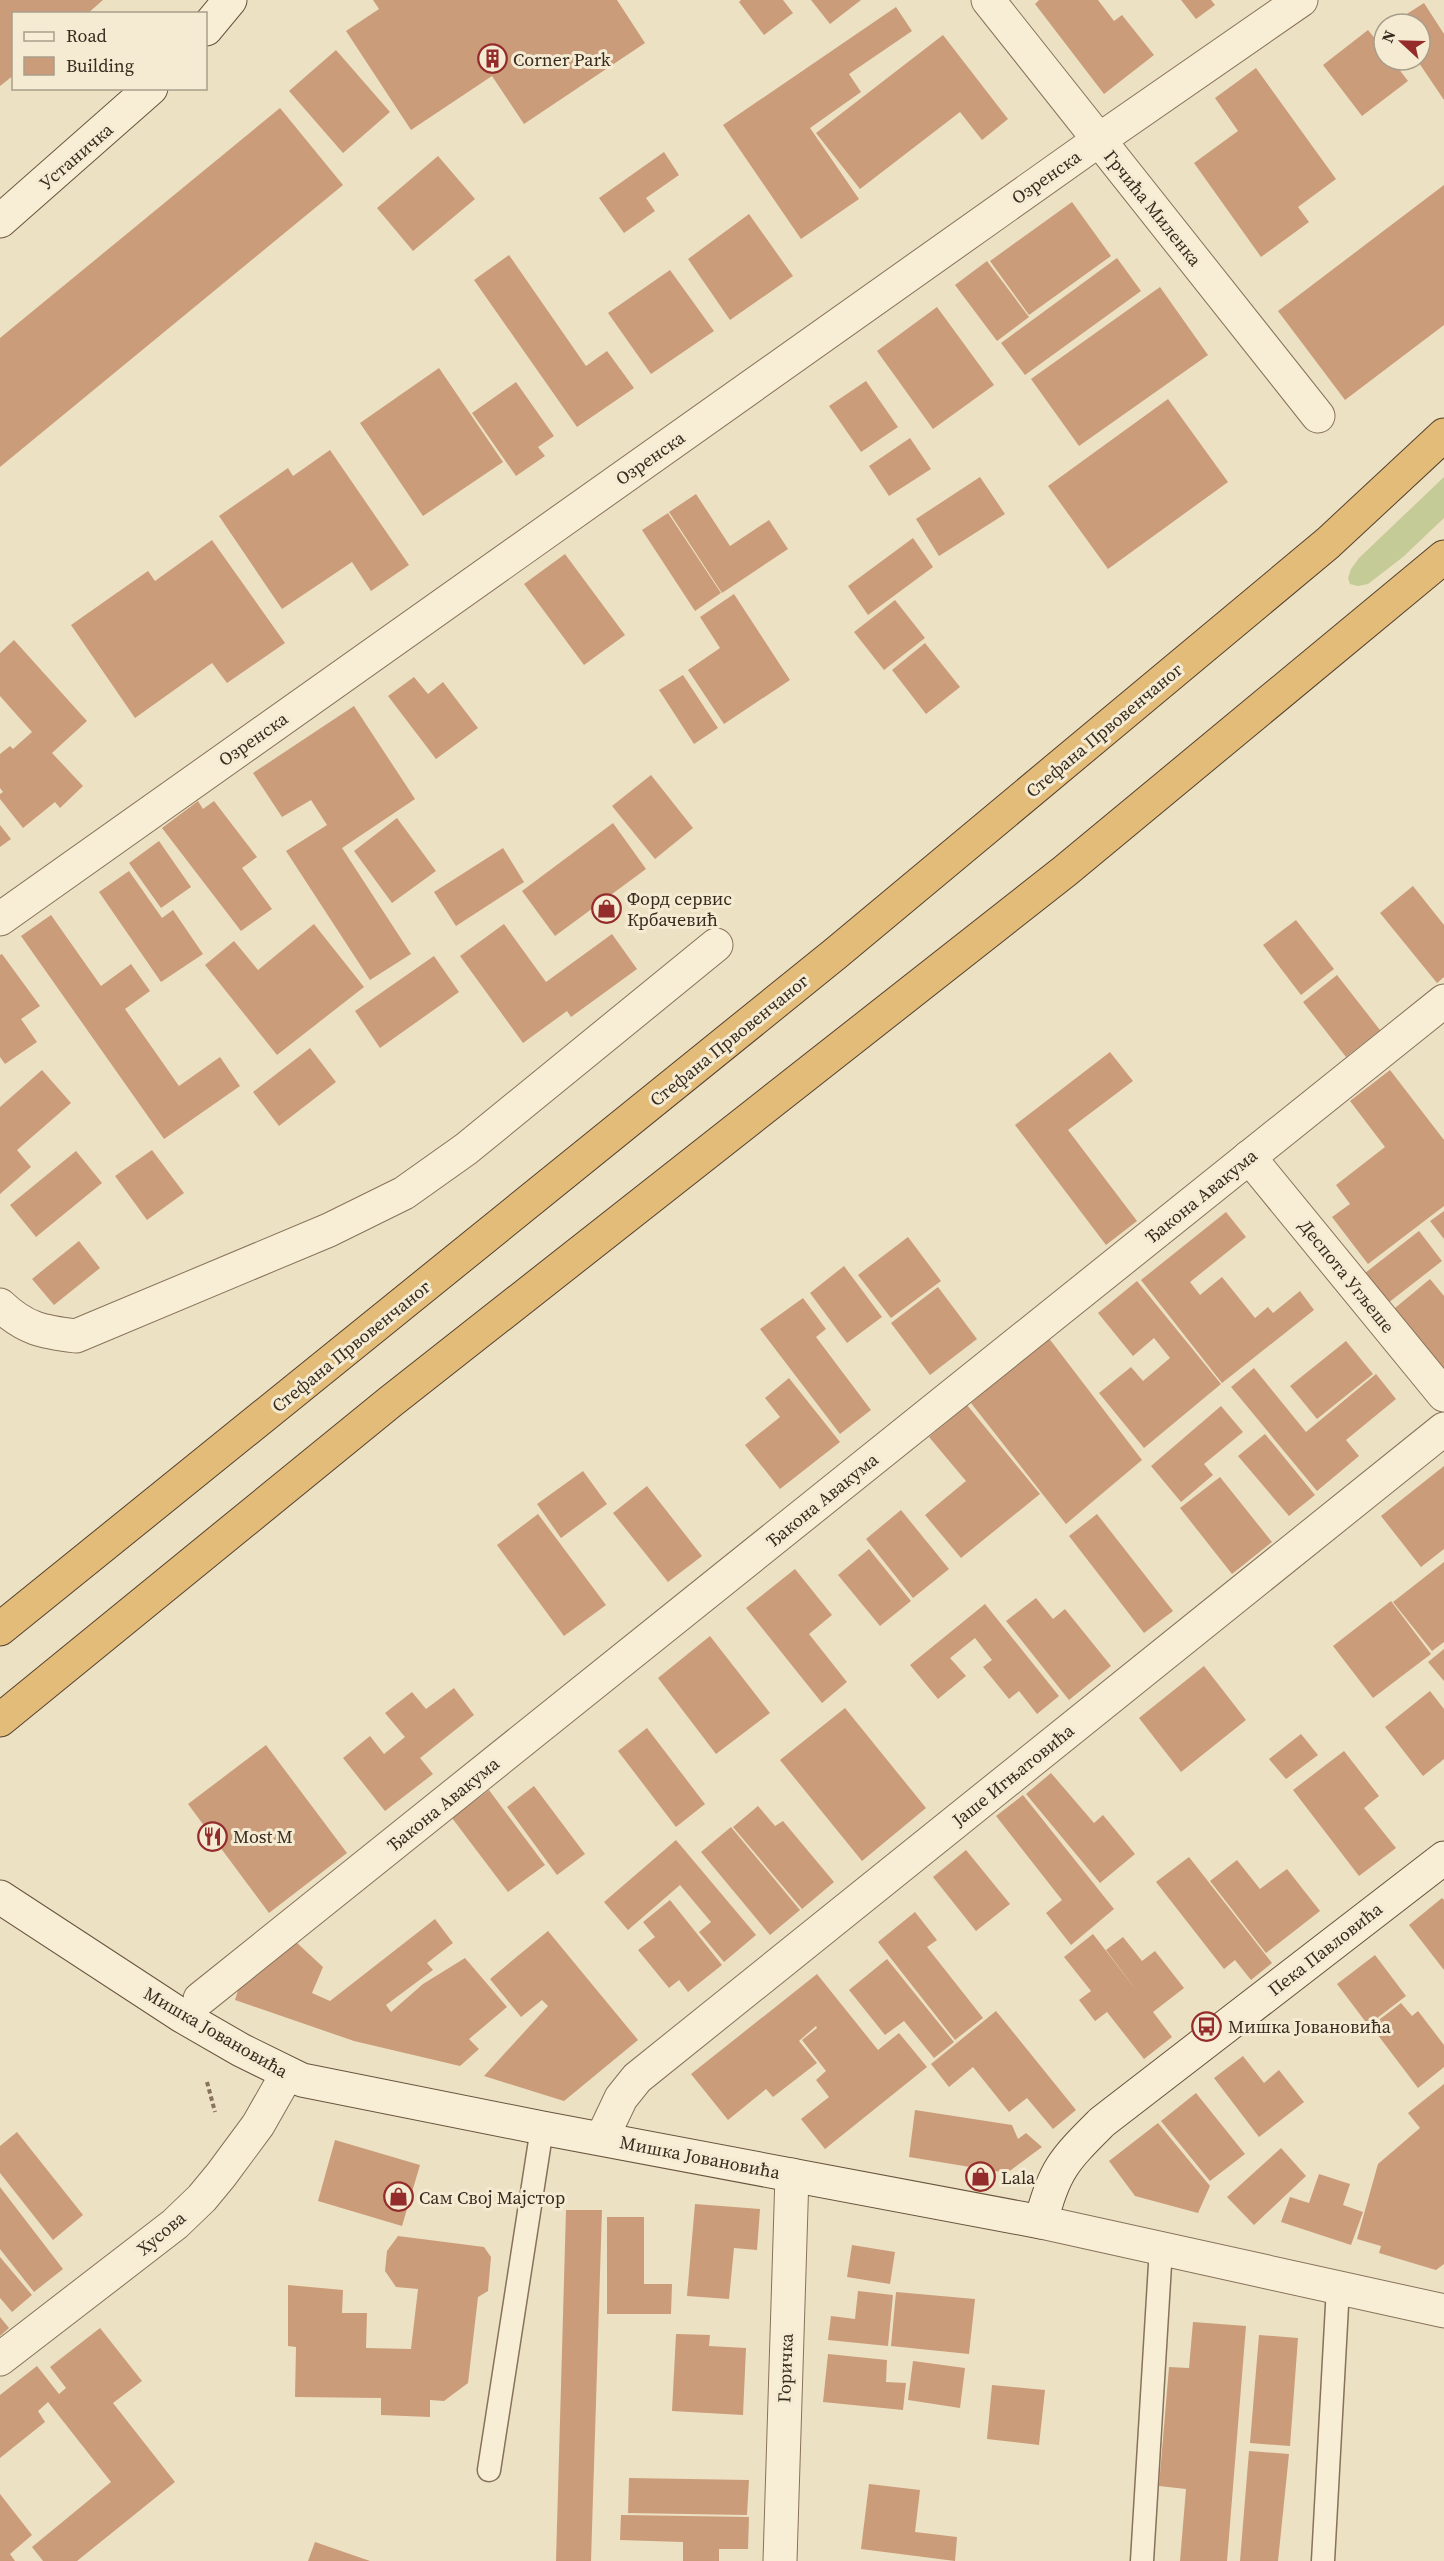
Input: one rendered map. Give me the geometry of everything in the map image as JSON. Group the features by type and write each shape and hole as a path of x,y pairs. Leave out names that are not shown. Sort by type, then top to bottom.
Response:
{"highway":[{"name":"Стефана Првовенчаног","path":"0,1629 836,954 1328,543 1444,435"},
{"path":"0,1720 390,1402 1065,871 1444,557"}],"street":[{"path":"207,28 230,0"},
{"name":"Грчића Миленка","path":"988,0 1318,416"},
{"name":"Озренска","path":"0,919 1099,140 1301,0"},
{"name":"Устаничка","path":"0,221 149,90"},
{"path":"0,1305 14,1318 38,1331 76,1336 329,1230 404,1193 466,1149 716,945"},
{"name":"Ђакона Авакума","path":"191,2007 1444,1001"},
{"name":"Деспота Угљеше","path":"1249,1157 1444,1395"},
{"name":"Јаше Игњатовића","path":"602,2138 621,2098 637,2078 1444,1429"},
{"name":"Пека Павловића","path":"1041,2222 1049,2189 1056,2173 1069,2155 1102,2122 1444,1858"},
{"name":"Мишка Јовановића","path":"0,1897 191,2007 287,2074 323,2085 1041,2222 1444,2311"},
{"name":"Хусова","path":"0,2359 176,2224 221,2175 239,2151 258,2125 287,2074"},
{"name":"Горичка","path":"780,2561 792,2175"}],"lane":[{"path":"489,2470 542,2128"},
{"path":"1142,2561 1161,2248"},
{"path":"1323,2561 1338,2287"}],"path":[{"path":"202,2077 209,2085 218,2122"}],"green space":[{"path":"1444,477 1444,518 1403,557 1368,584 1358,586 1350,584 1348,578 1351,569 1359,558"}],"building":[{"path":"0,0 103,0 89,12 12,12 12,77 0,86"},
{"name":"Corner Park","path":"373,0 617,0 645,43 524,124 492,76 411,130 346,31 379,9"},
{"path":"741,0 783,0 793,13 764,35 739,2"},
{"path":"811,0 861,0 830,24"},
{"path":"1039,0 1098,0 1114,21 1122,15 1154,55 1104,94 1035,4"},
{"path":"1181,0 1211,0 1215,5 1196,19"},
{"path":"1424,3 1430,12 1410,12"},
{"path":"896,7 912,31 849,74 861,92 810,128 859,199 801,239 723,125"},
{"path":"1432,15 1444,34 1444,100 1425,72 1432,72"},
{"path":"1368,30 1372,35 1372,72 1401,72 1408,81 1362,116 1323,65"},
{"path":"943,35 1008,119 982,140 960,112 860,189 816,133"},
{"path":"336,50 390,112 343,153 289,91"},
{"path":"1256,68 1336,179 1298,207 1309,222 1261,257 1194,163 1238,131 1215,98"},
{"path":"280,108 343,185 0,467 0,338"},
{"path":"664,152 679,175 646,198 655,211 624,233 599,198"},
{"path":"438,156 475,199 413,251 377,208"},
{"path":"1444,185 1444,325 1345,400 1278,311"},
{"path":"1072,202 1111,256 1029,315 990,261"},
{"path":"749,214 793,276 730,320 688,259"},
{"path":"509,255 586,366 607,351 634,388 577,427 474,280"},
{"path":"1117,258 1141,291 1025,375 1001,343"},
{"path":"987,261 1029,317 997,341 955,285"},
{"path":"670,270 714,331 651,374 608,313"},
{"path":"1160,287 1208,355 1079,446 1031,379"},
{"path":"937,307 994,385 933,429 877,351"},
{"path":"439,368 503,462 423,516 360,423"},
{"path":"866,381 898,427 861,452 829,406"},
{"path":"516,382 554,436 538,447 545,456 516,476 472,413"},
{"path":"1168,399 1228,482 1108,569 1048,486"},
{"path":"910,438 931,469 889,496 869,466"},
{"path":"330,450 409,565 371,591 352,562 282,609 219,516 288,468 293,476"},
{"path":"980,477 1005,514 939,556 916,519"},
{"path":"696,494 730,546 769,520 788,549 722,593 669,512"},
{"path":"668,513 721,593 695,611 642,530"},
{"path":"913,538 933,567 868,615 848,586"},
{"path":"212,540 285,643 227,683 212,663 135,718 71,625 148,571 155,581"},
{"path":"565,554 625,635 584,665 524,584"},
{"path":"734,594 790,680 724,724 688,670 720,648 700,617"},
{"path":"895,600 925,638 884,670 854,632"},
{"path":"14,640 87,721 52,753 83,786 60,808 55,802 23,828 0,799 0,794 3,792 0,788 0,754 10,746 13,749 32,732 0,696 0,653"},
{"path":"925,643 960,687 926,714 892,670"},
{"path":"683,675 718,728 694,744 659,690"},
{"path":"414,677 428,694 443,682 478,728 436,759 388,696"},
{"path":"354,706 415,799 342,848 411,954 370,980 286,851 327,825 311,800 282,817 253,773"},
{"path":"651,775 693,828 655,859 612,806"},
{"path":"198,801 203,809 214,801 257,857 242,868 272,909 241,931 162,828"},
{"path":"397,818 436,871 392,903 354,851"},
{"path":"613,823 646,869 555,936 522,891"},
{"path":"0,825 11,839 0,847"},
{"path":"159,841 191,887 161,908 129,863"},
{"path":"503,848 524,882 456,926 434,892"},
{"path":"129,871 162,918 173,910 203,954 161,982 99,892"},
{"path":"1413,886 1444,925 1444,977 1437,983 1380,913"},
{"path":"51,915 101,986 131,964 150,991 125,1009 179,1086 220,1057 240,1086 164,1139 21,936"},
{"path":"1296,920 1334,969 1301,995 1263,945"},
{"path":"314,924 364,987 277,1055 205,965 234,941 258,970"},
{"path":"504,924 546,982 612,934 637,969 571,1017 567,1011 523,1043 460,956"},
{"path":"2,954 40,1006 21,1019 37,1042 5,1064 0,1057 0,955"},
{"path":"434,956 459,992 380,1048 355,1011"},
{"path":"1337,975 1380,1030 1346,1057 1303,1002"},
{"path":"310,1048 336,1082 279,1126 253,1092"},
{"path":"1110,1052 1133,1081 1068,1130 1137,1221 1106,1245 1015,1125"},
{"path":"42,1070 71,1103 17,1150 31,1167 0,1194 0,1107"},
{"path":"1390,1070 1444,1140 1444,1206 1368,1264 1332,1217 1350,1204 1336,1185 1385,1147 1350,1101"},
{"path":"152,1150 184,1193 147,1220 115,1176"},
{"path":"76,1151 102,1183 36,1237 10,1205"},
{"path":"1444,1211 1444,1239 1430,1221"},
{"path":"1226,1212 1246,1237 1190,1282 1200,1295 1222,1277 1255,1318 1268,1307 1273,1313 1300,1291 1314,1310 1222,1383 1141,1280"},
{"path":"1419,1231 1442,1261 1388,1303 1365,1273"},
{"path":"908,1237 941,1281 891,1318 858,1275"},
{"path":"79,1241 100,1268 54,1305 32,1279"},
{"path":"844,1266 882,1317 847,1343 810,1293"},
{"path":"1430,1279 1444,1296 1444,1370 1395,1308"},
{"path":"1137,1281 1221,1384 1144,1448 1099,1393 1131,1367 1143,1381 1170,1358 1154,1338 1133,1356 1098,1313"},
{"path":"938,1287 977,1339 930,1375 891,1323"},
{"path":"803,1298 826,1329 816,1337 871,1410 840,1434 760,1329"},
{"path":"1048,1337 1142,1460 1066,1524 971,1403"},
{"path":"1346,1341 1373,1374 1317,1419 1290,1386"},
{"path":"1254,1368 1306,1432 1376,1374 1396,1399 1346,1440 1359,1456 1317,1491 1231,1387"},
{"path":"789,1378 840,1442 780,1489 745,1445 780,1417 765,1398"},
{"path":"967,1405 1040,1494 961,1558 925,1515 966,1481 929,1437"},
{"path":"1221,1406 1243,1432 1204,1464 1213,1475 1181,1502 1151,1466"},
{"path":"1265,1434 1315,1495 1289,1516 1238,1456"},
{"path":"1444,1466 1444,1549 1421,1567 1381,1516"},
{"path":"583,1471 607,1504 561,1538 537,1504"},
{"path":"1220,1477 1272,1542 1232,1574 1180,1508"},
{"path":"647,1486 702,1556 668,1582 613,1513"},
{"path":"901,1510 949,1569 913,1598 866,1539"},
{"path":"538,1514 606,1605 564,1636 497,1545"},
{"path":"1097,1514 1173,1611 1144,1633 1069,1536"},
{"path":"869,1549 911,1601 880,1626 838,1575"},
{"path":"1444,1562 1444,1642 1432,1651 1393,1602"},
{"path":"795,1569 832,1615 809,1634 847,1682 822,1703 746,1608"},
{"path":"1036,1598 1053,1619 1065,1609 1111,1666 1069,1700 1006,1621"},
{"path":"1391,1601 1431,1654 1373,1698 1333,1646"},
{"path":"985,1604 1059,1696 1037,1714 1019,1691 1009,1699 983,1667 992,1660 975,1638 950,1658 966,1676 938,1699 910,1665"},
{"path":"710,1636 770,1713 716,1754 658,1678"},
{"path":"1444,1649 1444,1681 1428,1662"},
{"path":"1204,1666 1246,1720 1181,1772 1139,1718"},
{"path":"454,1688 474,1715 420,1758 433,1774 385,1811 343,1758 370,1736 384,1754 405,1737 385,1713 412,1692 426,1709"},
{"path":"1430,1691 1444,1709 1444,1759 1423,1776 1385,1727"},
{"path":"845,1708 926,1808 862,1861 780,1760"},
{"path":"647,1728 705,1804 676,1827 618,1751"},
{"path":"1301,1734 1318,1755 1286,1779 1269,1759"},
{"path":"266,1745 347,1853 269,1913 188,1804"},
{"path":"1344,1751 1379,1796 1364,1808 1396,1848 1359,1876 1293,1790"},
{"path":"1051,1773 1094,1823 1103,1815 1135,1854 1100,1883 1026,1794"},
{"path":"534,1786 585,1854 557,1875 507,1807"},
{"path":"489,1790 545,1865 508,1892 452,1818"},
{"path":"1023,1795 1114,1909 1071,1945 1046,1913 1062,1900 996,1816"},
{"path":"758,1806 775,1826 783,1821 834,1882 802,1909 733,1827"},
{"path":"731,1827 800,1910 770,1935 701,1852"},
{"path":"676,1840 756,1935 724,1962 699,1932 711,1922 680,1885 628,1930 604,1902"},
{"path":"966,1850 1010,1904 976,1931 933,1877"},
{"path":"1189,1857 1272,1963 1251,1980 1235,1960 1224,1969 1156,1882"},
{"path":"1237,1860 1260,1889 1287,1869 1320,1911 1266,1953 1210,1881"},
{"path":"1442,1898 1444,1900 1444,1970 1409,1925"},
{"path":"670,1900 722,1965 688,1992 679,1980 669,1988 638,1950 655,1937 643,1922"},
{"path":"915,1912 937,1940 927,1947 983,2018 955,2040 878,1942"},
{"path":"435,1919 453,1943 427,1963 433,1970 386,2005 391,2012 423,1984 465,1958 507,2007 469,2039 479,2049 460,2066 354,2041 235,2000 240,1984 296,1942 323,1967 312,1993 330,2001"},
{"path":"548,1931 638,2040 564,2101 484,2076 548,2006 542,2000 521,2017 490,1979"},
{"path":"1093,1934 1140,1995 1106,1950 1123,1937 1142,1961 1155,1951 1184,1988 1153,2012 1172,2037 1144,2059 1107,2012 1095,2021 1079,2000 1091,1991 1064,1957"},
{"path":"1375,1955 1406,1996 1368,2025 1337,1984"},
{"path":"887,1959 954,2042 934,2058 904,2021 885,2035 849,1990"},
{"path":"817,1974 878,2050 899,2033 927,2067 825,2149 801,2119 829,2097 816,2080 826,2071 802,2040 817,2028 816,2026 799,2041 817,2063 773,2097 766,2089 728,2120 691,2074"},
{"path":"1401,2003 1412,2016 1418,2011 1444,2045 1444,2067 1418,2088 1371,2026"},
{"path":"996,2011 1076,2110 1053,2129 1027,2098 1009,2112 973,2067 949,2087 931,2064"},
{"path":"1243,2056 1264,2083 1279,2070 1304,2102 1259,2137 1214,2078"},
{"path":"1444,2084 1444,2264 1436,2270 1379,2253 1381,2246 1357,2239 1378,2164 1420,2128 1408,2113"},
{"path":"1196,2093 1245,2154 1210,2181 1161,2121"},
{"path":"915,2110 1012,2125 1018,2139 1026,2133 1042,2147 1007,2173 909,2157"},
{"path":"1158,2123 1210,2186 1198,2213 1135,2196 1109,2161"},
{"path":"17,2132 83,2215 53,2240 0,2173 0,2146"},
{"path":"335,2140 420,2165 402,2226 318,2201"},
{"path":"1281,2148 1306,2176 1254,2225 1227,2197"},
{"path":"1319,2174 1350,2184 1343,2205 1363,2212 1351,2245 1281,2222 1290,2197 1309,2203"},
{"path":"0,2187 63,2269 34,2292 0,2249"},
{"path":"695,2204 760,2209 757,2250 734,2248 729,2299 687,2296"},
{"path":"566,2210 602,2210 591,2561 556,2561"},
{"path":"607,2217 644,2217 644,2284 672,2284 671,2314 607,2314"},
{"path":"398,2236 484,2247 491,2257 488,2291 478,2297 468,2383 444,2401 430,2400 430,2417 381,2415 381,2398 295,2397 296,2347 288,2346 288,2285 343,2290 342,2313 367,2313 366,2348 411,2349 418,2289 396,2287 385,2271 387,2251"},
{"path":"852,2245 895,2252 890,2284 847,2277"},
{"path":"0,2257 32,2295 12,2312 0,2298"},
{"path":"858,2291 893,2295 888,2346 828,2340 831,2316 855,2319"},
{"path":"896,2292 975,2299 969,2354 891,2346"},
{"path":"0,2317 9,2328 0,2336"},
{"path":"1193,2322 1246,2326 1227,2561 1180,2561 1186,2489 1159,2486 1169,2367 1189,2368"},
{"path":"100,2328 142,2381 113,2403 175,2482 77,2561 43,2561 32,2547 111,2482 48,2402 38,2411 45,2422 0,2458 0,2395 37,2366 59,2394 66,2388 50,2367"},
{"path":"676,2334 710,2335 709,2346 746,2348 743,2415 672,2411"},
{"path":"1259,2335 1298,2338 1290,2446 1250,2443"},
{"path":"828,2354 887,2360 886,2382 906,2383 903,2410 823,2402"},
{"path":"913,2361 965,2368 960,2408 908,2400"},
{"path":"992,2385 1045,2390 1039,2445 987,2439"},
{"path":"1249,2451 1289,2454 1278,2561 1240,2561"},
{"path":"629,2478 749,2480 747,2515 628,2513"},
{"path":"869,2484 920,2490 915,2532 957,2537 955,2561 861,2549"},
{"path":"0,2494 32,2535 10,2554 15,2561 0,2561"},
{"path":"621,2515 749,2517 748,2549 719,2549 719,2561 683,2561 683,2542 620,2540"},
{"path":"315,2542 370,2561 308,2561"}],"place":[{"name":"Corner Park","path":"492,59"},
{"name":"Форд сервис Крбачевић","path":"606,908"},
{"name":"Most M","path":"212,1836"},
{"name":"Мишка Јовановића","path":"1207,2026"},
{"name":"Lala","path":"980,2177"},
{"name":"Сам Свој Мајстор","path":"398,2197"}]}
